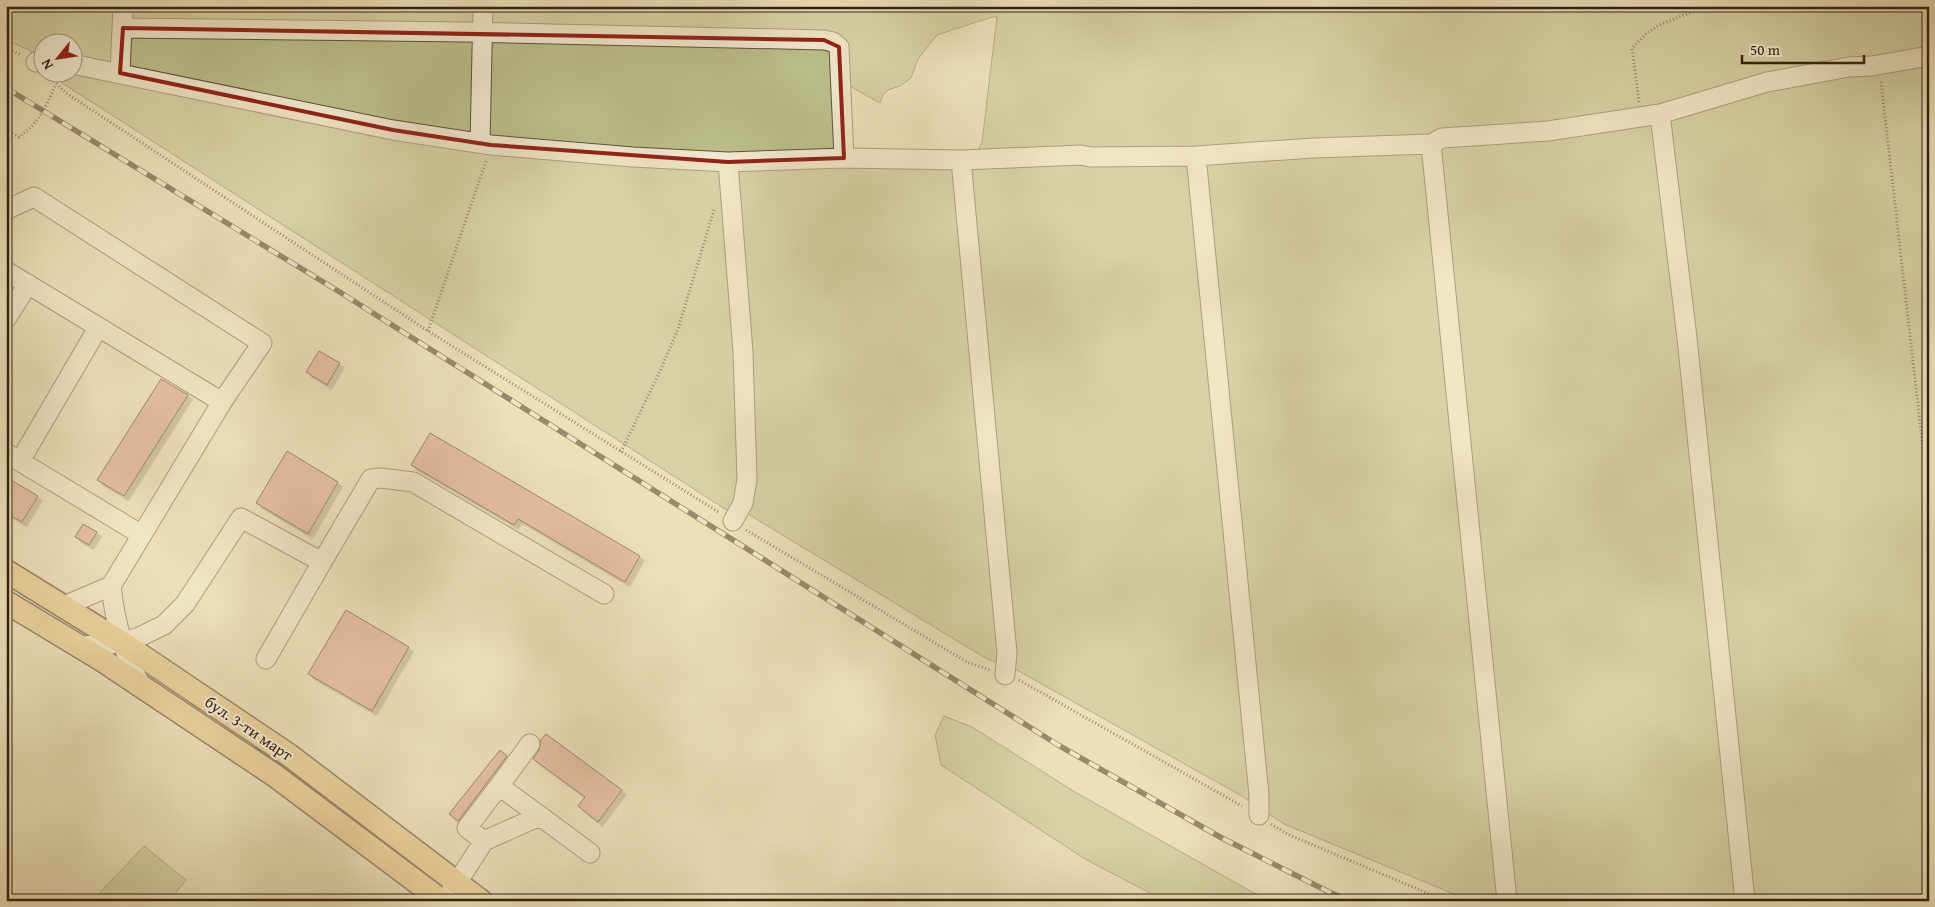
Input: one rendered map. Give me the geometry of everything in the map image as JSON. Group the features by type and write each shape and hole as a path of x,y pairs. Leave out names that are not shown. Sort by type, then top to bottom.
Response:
{"main road":[{"name":"бул. 3-ти март","path":"6,571 121,642 290,755 448,895"},
{"name":"бул. 3-ти март","path":"6,602 142,687 448,895 481,901"}],"street":[{"path":"120,73 124,6"},
{"path":"483,6 482,33 486,144"},
{"path":"123,28 824,40 833,42 839,47 844,158"},
{"path":"82,66 393,130 486,144 633,158 728,162 844,158 961,160 1081,156 1196,156 1314,148 1431,144 1442,138 1548,132 1650,116 1767,82 1849,67 1872,66 1879,63 1929,56"},
{"path":"1650,116 1688,348 1745,901"},
{"path":"1431,144 1507,901"},
{"path":"1196,156 1258,785 1259,815"},
{"path":"961,160 1006,652 1005,675"},
{"path":"728,162 743,352 747,479 743,503 733,521"},
{"path":"6,210 34,197 262,343 222,402 111,586 64,606"},
{"path":"6,271 222,402"},
{"path":"6,319 28,284"},
{"path":"98,328 13,457 142,535"},
{"path":"266,658 371,479 387,478 413,482 604,594"},
{"path":"79,646 93,647 121,642 150,633 164,625 178,613 241,518 322,562"},
{"path":"111,586 121,642 133,672 142,687"},
{"path":"484,841 466,828 530,744"},
{"path":"499,786 590,852"},
{"path":"448,895 484,841 540,816"}],"path":[{"path":"1650,116 1634,76 1632,48 1646,34 1659,25 1708,6"},
{"path":"1879,63 1929,501"},
{"path":"6,130 18,137 33,127 44,111 56,84"},
{"path":"428,331 486,144"},
{"path":"621,452 678,329 714,208"}],"highlighted area":[{"path":"123,28 824,40 839,47 844,158 728,162 491,145 393,130 120,73"}],"green space":[{"path":"6,6 1929,6 1929,50 1884,57 1871,62 1852,61 1766,78 1663,109 1546,126 1435,135 1433,138 1425,139 1212,149 1186,148 1088,152 1086,150 976,154 974,163 1080,160 1083,164 1213,159 1315,152 1426,149 1439,148 1441,145 1547,137 1677,116 1769,88 1853,71 1870,72 1886,67 1929,61 1929,901 1471,901 1284,824 1240,795 1015,669 987,659 748,514 725,509 62,83 82,82 82,32 32,32 32,53 6,40","holes":["997,17 982,142 976,154 849,154 846,84 880,103 883,95 888,90 900,86 911,78 918,59 937,35"]},
{"path":"944,716 972,727 1075,792 1268,901 1165,901 1085,859 941,765 935,735"},
{"path":"144,846 186,880 169,901 92,901"}],"building":[{"path":"319,351 340,363 327,385 306,372"},
{"path":"161,379 188,395 124,496 97,480"},
{"path":"430,433 640,556 625,582 518,519 514,525 411,465"},
{"path":"287,451 338,482 308,534 256,503"},
{"path":"6,477 38,496 22,522 6,513"},
{"path":"83,524 97,532 89,545 75,537"},
{"path":"346,610 409,647 372,711 308,674"},
{"path":"546,734 622,790 598,822 578,806 585,797 533,759 539,750 541,740"},
{"path":"500,750 507,756 458,821 449,814"}],"railway":[{"path":"6,88 338,291 1058,745 1220,837 1329,892 1351,901"}]}
